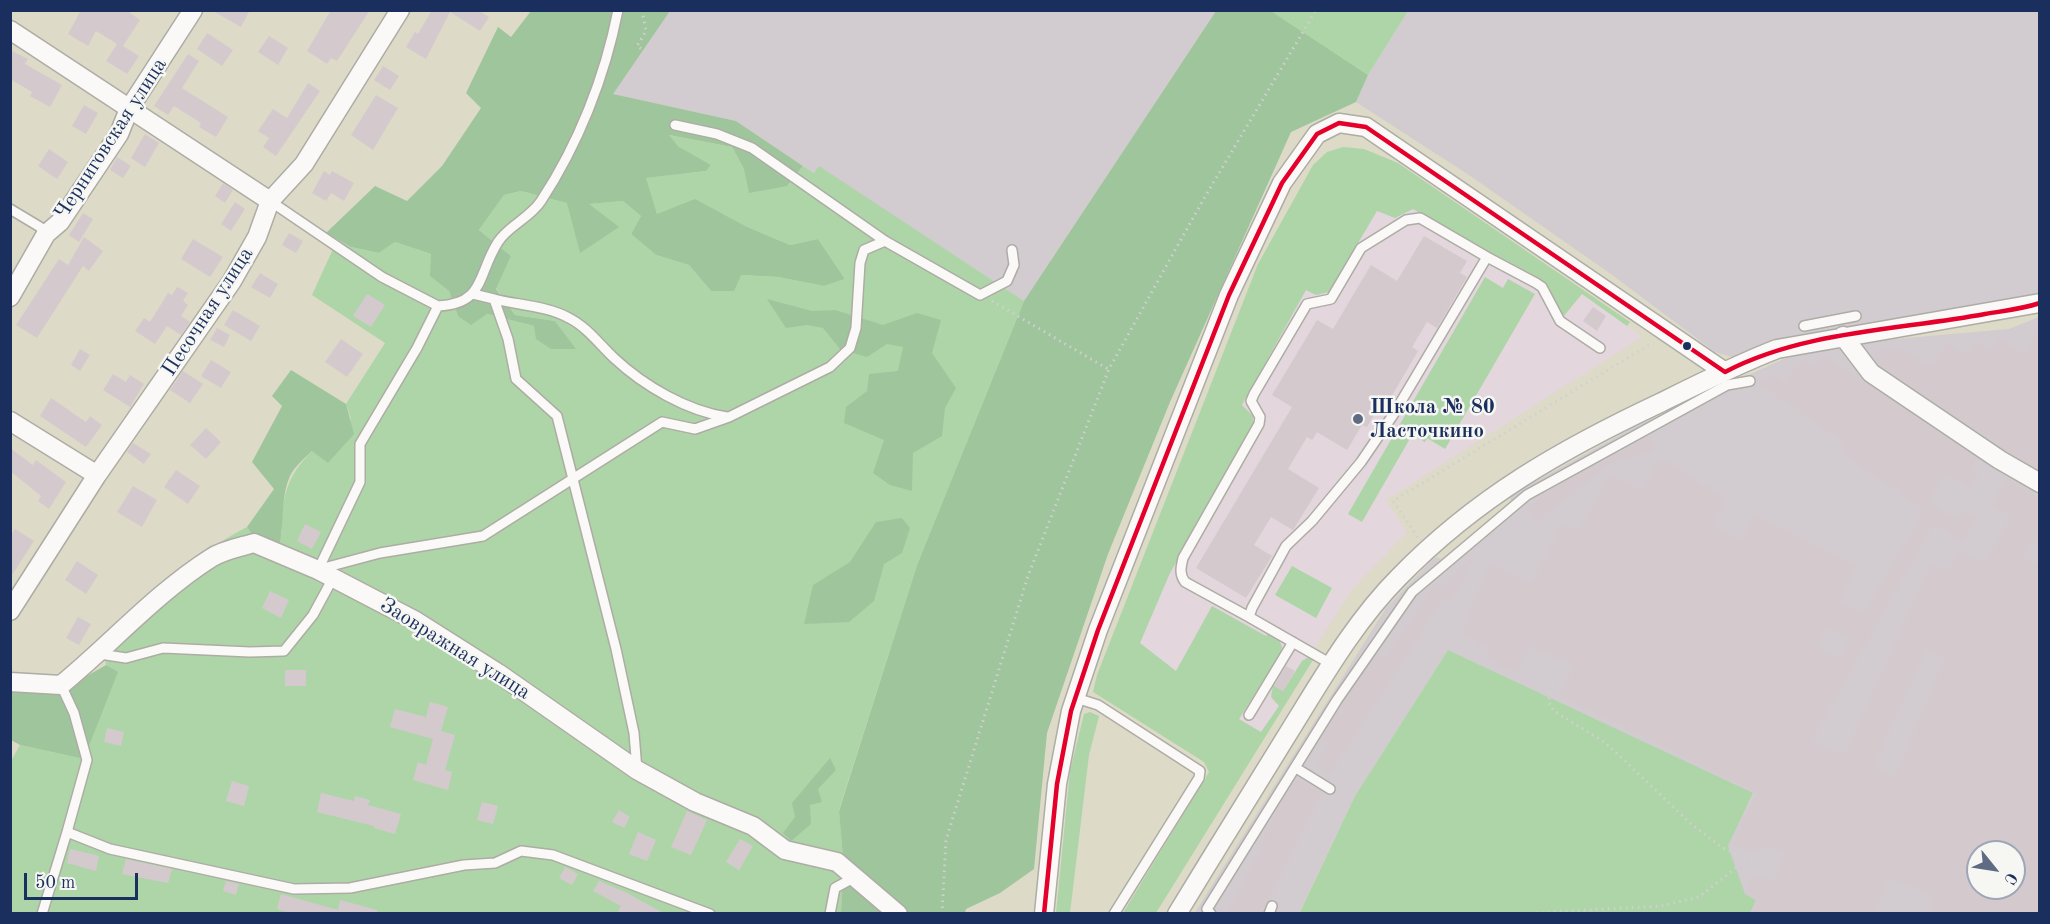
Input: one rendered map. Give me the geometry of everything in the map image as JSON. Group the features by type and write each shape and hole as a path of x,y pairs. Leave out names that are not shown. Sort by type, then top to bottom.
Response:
{"street":[{"name":"Черниговская улица","path":"10,297 46,234 60,222 112,144 129,109 193,10"},
{"name":"Песочная улица","path":"10,611 97,476 232,281 257,237 270,201 304,164 400,10"},
{"path":"10,30 270,201"},
{"path":"1044,914 1057,784 1076,698 1098,630 1229,295 1282,183 1317,134 1339,123 1366,127 1725,372"},
{"path":"1177,914 1331,664 1398,578 1427,550 1509,483 1586,438 1777,349 2040,303"},
{"path":"1843,336 1871,373 2000,460 2040,483"},
{"path":"10,421 97,476"},
{"name":"Заовражная улица","path":"61,685 100,654 149,607 213,557 254,543 325,574 416,621 498,673 637,770 695,802 753,825 785,850 837,862 898,914"},
{"path":"10,682 61,685"}],"lane":[{"path":"270,201 382,277 438,306 458,305 473,294 498,241 540,204 583,125 613,37 618,10"},
{"path":"675,125 717,134 752,148 885,241 980,295 1007,281 1014,265 1012,250"},
{"path":"10,209 40,227 46,234"},
{"path":"1331,664 1185,582 1181,577 1183,558 1259,424 1260,417 1251,401 1254,393 1307,304 1331,299 1361,248 1406,220 1420,218 1542,287 1560,321 1600,348"},
{"path":"325,574 380,553 483,536 662,422 695,429 729,417 830,367 850,348 856,328 864,250 885,241"},
{"path":"1249,617 1257,596 1286,546 1312,520 1361,462 1393,415 1487,256"},
{"path":"473,294 555,312 571,319 616,360 657,389 702,413 729,417"},
{"path":"494,299 508,339 516,379 557,416 632,723 637,770"},
{"path":"100,654 126,658 163,648 250,652 284,651 313,615 325,574 360,482 360,444 417,348 438,306"},
{"path":"1804,326 1856,316"},
{"path":"1211,914 1207,909 1343,690 1412,592 1527,495 1727,385 1749,381"},
{"path":"1249,715 1293,642"},
{"path":"42,914 87,760 74,713 61,685"},
{"path":"1076,698 1098,705 1200,771 1199,778 1114,914"},
{"path":"1296,768 1330,789"},
{"path":"67,832 110,849 294,889 350,888 495,862 521,851 553,855 710,914"},
{"path":"830,914 835,888 855,877"}],"path":[{"path":"642,10 646,31 637,46 653,56 667,58"},
{"path":"942,914 946,840 1028,576 1109,369 1203,200 1316,10"},
{"path":"980,295 1109,369"},
{"path":"1427,550 1393,501 1659,339"},
{"path":"1558,669 1548,701 1554,711 1604,742 1691,824 1723,848 1770,868"},
{"path":"1518,914 1661,906 1699,897 1747,859"}],"shaded area":[{"path":"670,11 1216,11 1024,301 819,167 814,173 736,121 612,94"},
{"path":"1408,11 2039,11 2039,293 1736,358 1715,352 1611,274 1469,175 1356,102 1368,75"},
{"name":"Школа № 80 Ласточкино","path":"1348,153 1582,294 1642,337 1386,500 1407,532 1351,591 1238,770 1098,685"},
{"path":"2039,317 2039,913 1750,913 1727,846 1753,794 1448,650 1355,796 1299,913 1194,914 1386,608 1435,557 1441,559 1512,503 1509,496 1634,427 1797,353 1850,343 2009,329"}],"green space":[{"path":"531,11 670,11 613,94 736,121 803,166 787,186 749,193 744,169 732,147 669,135 678,146 711,165 706,171 646,178 657,214 695,199 745,226 790,245 818,239 845,279 824,286 778,277 741,275 734,291 711,291 689,265 656,255 631,234 641,216 623,201 589,204 619,227 580,253 567,203 521,191 504,195 479,230 511,256 496,289 515,315 555,321 576,349 551,349 536,339 534,326 487,314 471,325 458,316 449,291 430,276 431,254 395,242 379,253 351,247 326,233 375,186 407,201 442,166 481,108 466,93 498,27 511,37"},
{"path":"1216,11 1271,11 1368,75 1356,102 1291,132 1170,402 1108,554 1047,733 1034,869 1000,893 966,909 965,913 841,913 843,858 839,811 917,565 1024,301"},
{"path":"1271,11 1408,11 1368,75"},
{"path":"668,135 732,147 744,169 787,186 803,166 814,173 819,166 1024,301 917,565 839,810 843,857 841,913 11,914 11,761 20,745 84,759 117,673 106,665 102,644 135,611 206,551 247,527 255,539 282,533 286,494 291,479 299,466 321,443 351,419 346,404 385,343 312,295 333,249 326,233 351,247 379,253 395,242 431,254 431,276 449,291 458,316 487,314 534,326 551,349 575,349 555,321 515,315 496,288 511,256 479,230 504,195 521,191 568,203 580,252 588,204 623,201 641,216 631,234 656,255 689,265 711,291 741,275 778,277 824,286 845,279 818,239 790,245 745,226 657,214 645,178 706,171 711,165 678,146"},
{"path":"1343,147 1364,149 1398,163 1630,322 1627,326 1582,294 1563,317 1546,284 1413,209 1395,218 1377,211 1329,292 1316,295 1306,290 1242,405 1253,416 1253,427 1170,573 1140,643 1176,671 1212,606 1266,636 1269,632 1278,637 1282,647 1280,655 1239,719 1261,732 1279,706 1271,697 1273,685 1283,691 1302,661 1310,656 1313,660 1156,913 1123,913 1209,772 1204,762 1093,692 1097,675 1258,264 1313,165 1327,152"},
{"path":"1485,277 1503,288 1508,279 1535,294 1445,449 1427,438 1425,442 1412,435 1362,522 1348,514"},
{"path":"767,299 812,311 835,310 883,325 917,313 941,320 932,353 956,388 945,408 942,436 913,453 912,491 890,485 873,473 884,440 844,423 846,407 867,391 869,374 898,371 903,347 887,344 867,357 840,349 823,328 807,325 786,328"},
{"path":"291,370 346,404 354,434 328,463 312,451 292,473 285,493 279,546 255,539 247,527 274,489 252,462 282,406 272,396"},
{"path":"902,518 910,528 902,553 884,564 874,601 849,622 804,624 813,585 850,562 876,522"},
{"path":"1292,566 1332,588 1316,618 1275,595"},
{"path":"1448,650 1753,793 1728,846 1745,894 1756,900 1750,913 1299,914 1355,796"},
{"path":"106,665 118,672 84,759 20,745 11,740 10,688 59,692"},
{"path":"1090,712 1099,716 1089,755 1070,913 1056,913 1070,771 1084,714"},
{"path":"830,758 836,770 818,789 822,802 810,805 811,824 791,841 783,833 795,817 792,803"}],"building":[{"path":"81,10 126,10 140,20 123,46 139,56 127,74 106,61 117,44 96,31 88,46 68,34"},
{"path":"211,10 250,10 241,27"},
{"path":"331,10 370,10 337,61 331,58 327,64 307,51"},
{"path":"432,10 478,10 489,17 480,31 450,12 426,59 406,47 415,32 418,34"},
{"path":"207,33 233,50 222,66 197,49"},
{"path":"269,36 288,48 278,65 258,52"},
{"path":"10,50 28,59 25,64 62,85 50,107 30,96 32,92 10,79"},
{"path":"188,54 199,61 182,88 228,117 216,137 199,127 201,123 174,106 168,115 154,106"},
{"path":"383,66 399,76 390,90 374,80"},
{"path":"308,83 320,91 276,156 263,147 269,138 258,131 273,109 287,118"},
{"path":"376,95 398,108 373,150 351,135"},
{"path":"84,105 98,113 86,134 72,126"},
{"path":"145,134 159,143 145,167 131,158"},
{"path":"49,149 68,162 57,179 38,166"},
{"path":"117,157 131,166 123,178 110,170"},
{"path":"324,171 330,175 332,171 354,183 344,201 331,193 326,201 312,193"},
{"path":"223,183 233,190 225,203 215,196"},
{"path":"235,202 245,209 231,231 221,224"},
{"path":"83,213 93,219 79,242 69,235"},
{"path":"289,233 303,241 296,253 282,245"},
{"path":"1424,236 1467,261 1460,273 1467,277 1437,328 1427,322 1412,347 1418,351 1380,416 1375,413 1367,427 1362,425 1347,450 1317,432 1312,440 1307,437 1288,469 1319,488 1293,530 1271,517 1254,545 1272,556 1246,598 1196,568 1292,407 1272,395 1317,320 1333,329 1371,265 1397,281"},
{"path":"84,237 103,251 89,271 83,266 37,338 16,325 59,259 68,265"},
{"path":"193,239 223,257 210,277 181,259"},
{"path":"260,273 278,284 270,298 251,287"},
{"path":"177,287 188,293 183,301 188,305 181,316 190,322 181,335 167,326 155,344 135,331 144,318 150,322 168,293 172,295"},
{"path":"367,294 385,305 371,327 353,316"},
{"path":"1593,307 1606,316 1597,331 1583,321"},
{"path":"233,310 260,326 251,341 224,325"},
{"path":"217,328 230,335 224,347 210,340"},
{"path":"2040,328 2040,470 2006,450 1879,365 1874,358 1877,351 1902,349 1932,368 1947,343 1968,356 1977,341 1990,350 1998,337 2024,354"},
{"path":"341,339 363,354 347,377 325,362"},
{"path":"80,349 90,355 80,371 71,365"},
{"path":"1824,356 1977,458 1970,470 1978,475 1970,489 1946,473 1928,501 1958,521 1965,510 1977,517 1962,542 1933,524 1812,740 1845,755 1931,564 1949,571 1959,551 1985,564 2011,517 1991,505 2007,479 2040,499 2040,530 2022,557 2040,566 2040,901 2034,914 1928,914 1935,896 1889,877 1873,914 1750,914 1756,900 1745,894 1754,874 1774,883 1785,853 1765,844 1759,855 1732,844 1758,793 1559,695 1575,667 1530,646 1516,674 1486,659 1491,650 1462,633 1489,563 1532,583 1563,523 1579,531 1611,475 1642,491 1660,458 1727,497 1712,527 1742,542 1756,515 1856,566 1840,601 1863,616 1922,514 1920,513 1922,509 1841,453 1845,443 1758,383 1772,375 1784,383 1805,359 1814,365","holes":["1827,627 1851,638 1838,659 1815,647","1926,649 1946,657 1894,778 1873,768"]},
{"path":"211,360 231,372 221,388 201,376"},
{"path":"183,371 203,384 190,403 170,390"},
{"path":"113,374 126,382 130,375 144,384 130,407 103,390"},
{"path":"51,398 86,422 90,416 102,425 86,447 40,416"},
{"path":"206,428 221,442 206,459 190,445"},
{"path":"1651,436 1653,450 1618,463 1621,458 1601,470 1603,471 1535,522 1526,509 1566,481"},
{"path":"133,443 151,454 144,464 127,452"},
{"path":"10,448 33,465 36,460 66,482 49,509 38,501 41,496 10,471"},
{"path":"176,470 200,486 188,504 164,487"},
{"path":"133,486 157,500 142,527 117,512"},
{"path":"305,524 321,532 312,549 297,541"},
{"path":"15,529 34,541 10,578 10,536"},
{"path":"1472,558 1474,560 1450,603 1443,599 1330,774 1316,764 1330,744 1321,738 1377,654 1385,659 1434,584 1442,587"},
{"path":"77,561 98,575 86,594 65,580"},
{"path":"270,591 289,600 281,618 262,608"},
{"path":"78,617 91,624 79,645 66,638"},
{"path":"1286,666 1295,671 1283,691 1274,686"},
{"path":"285,670 306,670 306,686 285,686"},
{"path":"430,702 448,707 441,731 455,735 445,770 452,772 448,790 413,780 418,762 426,765 433,739 390,727 395,709 426,717"},
{"path":"107,728 124,732 121,746 104,742"},
{"path":"1296,779 1322,793 1262,914 1228,914 1283,800"},
{"path":"232,781 249,786 244,806 226,801"},
{"path":"321,793 354,801 355,796 370,800 368,805 401,814 395,834 374,828 374,826 317,812"},
{"path":"482,802 498,806 493,824 477,820"},
{"path":"619,810 630,817 624,828 612,822"},
{"path":"687,811 707,820 691,855 671,847"},
{"path":"638,832 656,840 647,861 629,854"},
{"path":"740,839 753,846 739,870 726,862"},
{"path":"70,849 99,856 96,871 67,863"},
{"path":"126,859 172,869 168,883 122,874"},
{"path":"565,867 578,874 572,885 559,878"},
{"path":"226,881 239,884 236,895 223,891"},
{"path":"599,881 665,914 617,914 621,906 593,891"},
{"path":"281,894 338,910 340,900 377,910 377,914 294,914 277,909"}],"transit line":[{"path":"1044,914 1057,784 1071,711 1098,630 1229,295 1282,183 1317,134 1339,123 1366,127 1725,372 1755,358 1819,340 2006,311 2040,303"}],"place":[{"name":"Школа № 80 Ласточкино","path":"1358,419"}]}
